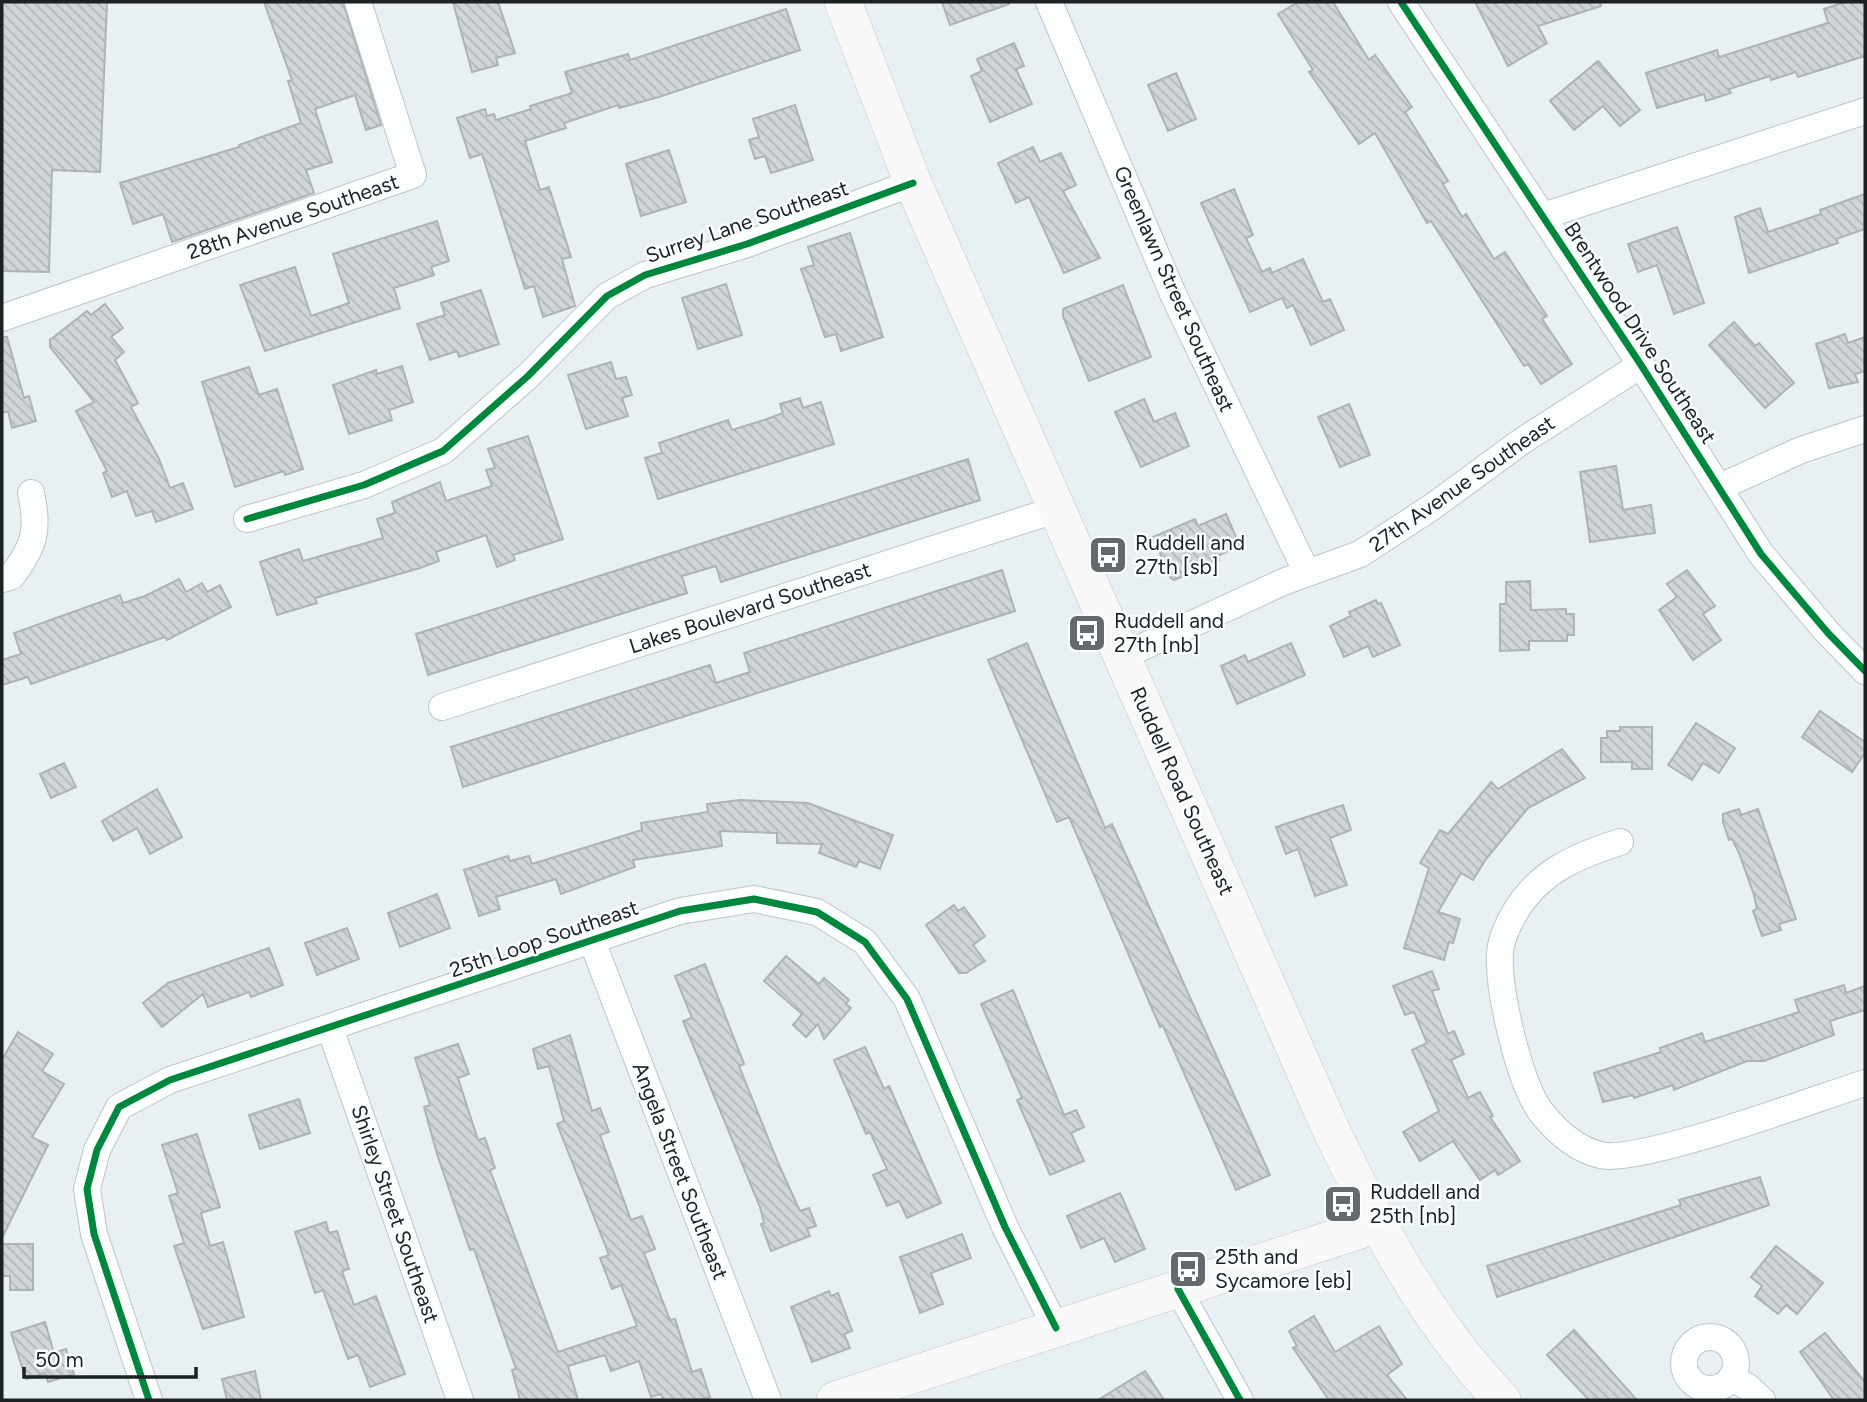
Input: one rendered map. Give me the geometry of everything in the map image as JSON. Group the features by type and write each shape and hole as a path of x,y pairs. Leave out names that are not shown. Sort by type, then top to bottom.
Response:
{"main road":[{"name":"Ruddell Road Southeast","path":"843,2 913,183 1121,657 1376,1226 1421,1298 1480,1377 1502,1400"},
{"path":"835,1400 895,1391 1056,1328 1376,1226"}],"street":[{"name":"28th Avenue Southeast","path":"2,318 413,175 358,2"},
{"name":"Greenlawn Street Southeast","path":"1049,2 1173,294 1307,573"},
{"name":"Brentwood Drive Southeast","path":"1401,2 1641,365 1760,554 1828,633 1865,671"},
{"path":"1543,216 1865,111"},
{"name":"Surrey Lane Southeast","path":"247,519 364,485 443,452 528,376 607,296 645,275 747,244 913,183"},
{"name":"27th Avenue Southeast","path":"1121,657 1307,573 1360,554 1432,507 1522,441 1641,365"},
{"path":"1720,487 1801,450 1865,429"},
{"path":"2,579 12,576 35,537 36,516 31,493"},
{"name":"Lakes Boulevard Southeast","path":"442,707 1058,509"},
{"path":"1620,842 1577,856 1541,878 1513,914 1500,951 1501,989 1515,1047 1540,1110 1571,1143 1602,1155 1633,1152 1689,1139 1865,1083"},
{"name":"25th Loop Southeast","path":"149,1400 94,1234 87,1189 97,1150 119,1107 170,1080 680,911 754,899 817,912 865,942 907,999 1000,1216 1056,1328"},
{"name":"Angela Street Southeast","path":"592,941 768,1400"},
{"name":"Shirley Street Southeast","path":"330,1028 460,1400"},
{"path":"1178,1289 1240,1400"},
{"path":"1731,1378 1748,1387 1762,1400"}],"building":[{"path":"2,2 107,2 100,172 52,170 49,272 2,271"},
{"path":"264,2 343,2 381,125 366,130 355,95 315,109 332,162 306,170 314,193 172,242 163,214 133,224 120,183 239,147 301,123 288,81 292,80"},
{"path":"453,2 498,2 515,53 496,58 498,65 472,72"},
{"path":"942,2 1009,2 1009,4 950,25"},
{"path":"1298,2 1333,2 1369,60 1375,55 1412,107 1405,112 1448,181 1443,184 1462,217 1466,214 1494,259 1505,252 1547,316 1542,319 1572,364 1541,384 1528,364 1524,366 1431,221 1427,223 1375,133 1359,144 1309,72 1313,70 1278,14"},
{"path":"1475,2 1600,2 1601,6 1538,26 1547,43 1508,66"},
{"path":"1845,2 1865,2 1865,56 1798,77 1796,72 1771,80 1770,76 1729,89 1731,93 1706,101 1704,94 1657,108 1646,73 1717,50 1719,57 1828,23 1824,9"},
{"path":"786,9 800,50 659,97 619,108 618,105 564,123 566,128 525,141 540,190 549,187 571,257 562,259 575,306 543,317 534,286 525,289 482,154 470,158 457,118 485,109 487,116 494,114 496,120 531,109 530,106 572,93 565,72 628,54 630,60"},
{"path":"1014,43 1024,66 1016,69 1032,104 990,122 971,76 982,71 977,59"},
{"path":"1598,61 1640,110 1620,126 1603,106 1574,130 1550,101"},
{"path":"1176,73 1196,119 1168,131 1148,85"},
{"path":"795,105 813,160 771,173 765,156 755,159 749,140 759,137 753,119"},
{"path":"1033,147 1040,162 1061,153 1076,185 1063,191 1100,258 1064,273 1029,197 1016,203 998,163"},
{"path":"669,150 686,202 641,216 626,164"},
{"path":"1234,189 1253,235 1246,238 1262,272 1270,268 1272,273 1303,259 1323,302 1330,299 1344,330 1311,345 1293,305 1287,308 1282,298 1250,312 1201,203"},
{"path":"1865,194 1865,229 1836,239 1838,243 1749,273 1735,217 1760,208 1768,232 1821,214 1820,210"},
{"path":"437,221 449,261 431,267 434,275 394,288 400,308 265,351 240,285 295,267 311,316 349,303 333,254"},
{"path":"1677,227 1704,303 1674,314 1657,265 1638,272 1628,244"},
{"path":"850,233 883,337 841,351 836,334 825,337 801,269 814,265 808,247"},
{"path":"726,284 742,335 698,349 682,298"},
{"path":"1123,285 1151,357 1089,381 1063,316 1063,309"},
{"path":"481,290 499,344 459,357 457,351 430,360 417,324 445,315 441,303"},
{"path":"105,304 123,328 111,337 124,352 115,360 138,403 131,407 159,459 170,488 183,483 193,509 156,522 152,511 136,516 127,491 112,497 103,473 107,471 76,411 94,402 50,347 50,340 87,311 91,315"},
{"path":"1734,322 1755,346 1759,343 1794,383 1765,408 1709,345"},
{"path":"1845,334 1848,343 1865,337 1865,371 1855,374 1858,382 1829,388 1816,344"},
{"path":"2,337 7,337 24,398 29,396 36,421 12,428 8,411 2,413"},
{"path":"611,362 616,379 626,377 632,395 622,398 628,416 586,429 568,375"},
{"path":"402,366 413,402 389,410 392,420 349,434 333,385 376,370 377,374"},
{"path":"249,367 259,395 277,389 303,469 285,475 284,471 235,487 202,382"},
{"path":"800,398 803,408 821,402 834,444 658,499 645,458 662,453 659,443 728,420 732,430 767,419 783,413 780,404"},
{"path":"1144,399 1154,422 1175,413 1189,446 1141,467 1115,412"},
{"path":"1349,404 1370,455 1340,467 1318,417"},
{"path":"528,436 563,539 513,555 515,560 497,567 486,535 436,552 439,561 315,598 317,603 277,615 260,562 299,549 303,561 383,538 377,519 395,513 392,502 440,482 446,501 492,486 486,470 495,468 488,449"},
{"path":"968,459 980,500 721,582 716,566 682,576 687,593 428,675 416,634"},
{"path":"1616,466 1623,510 1651,505 1655,533 1590,542 1580,472"},
{"path":"1226,514 1240,546 1217,556 1219,560 1174,580 1170,577 1153,537 1195,519 1198,526"},
{"path":"1002,570 1015,611 463,787 451,747 710,665 716,683 750,672 744,653"},
{"path":"1687,570 1715,606 1703,614 1721,640 1693,660 1659,610 1677,597 1667,584"},
{"path":"179,579 186,592 202,583 207,592 220,585 231,607 167,640 165,637 31,684 28,677 2,685 2,660 21,654 14,633 120,595 123,603 145,596"},
{"path":"1530,581 1531,610 1566,609 1566,614 1574,614 1574,635 1567,635 1567,641 1529,641 1529,650 1500,651 1500,604 1506,604 1506,582"},
{"path":"1376,600 1378,604 1381,603 1400,645 1373,657 1368,646 1344,657 1330,626 1351,616 1349,612"},
{"path":"1027,643 1105,828 1112,824 1270,1175 1236,1190 1163,1026 1160,1027 1069,817 1057,822 988,660"},
{"path":"1291,643 1305,675 1237,704 1221,666 1245,655 1248,662"},
{"path":"1820,711 1865,742 1865,753 1852,772 1802,737"},
{"path":"1696,723 1735,748 1719,773 1703,763 1692,780 1668,765"},
{"path":"1620,727 1652,727 1652,769 1632,769 1632,762 1601,762 1601,738 1607,738 1607,731 1620,731"},
{"path":"1562,749 1585,778 1528,808 1486,859 1473,880 1461,873 1438,912 1460,919 1453,943 1449,942 1444,960 1404,948 1429,868 1420,863 1440,830 1448,834 1491,782 1498,789"},
{"path":"64,763 76,787 51,798 40,774"},
{"path":"157,789 182,837 150,854 137,828 113,841 102,821"},
{"path":"740,800 808,803 893,835 880,869 859,861 856,867 819,853 822,844 777,843 777,833 720,831 722,846 633,860 635,867 561,894 556,879 496,897 500,909 479,916 464,870 508,856 510,861 529,856 532,864 642,830 641,823 708,812 707,804"},
{"path":"1343,805 1351,830 1330,838 1347,885 1315,896 1298,849 1286,854 1276,827"},
{"path":"1739,809 1741,815 1758,809 1796,919 1779,924 1781,930 1762,936 1753,911 1757,909 1754,895 1739,853 1732,839 1729,840 1723,822 1723,814"},
{"path":"437,894 450,928 400,947 388,913"},
{"path":"954,905 958,911 964,907 985,936 973,945 985,961 966,973 959,973 926,925"},
{"path":"347,928 359,959 317,975 305,943"},
{"path":"269,948 283,985 251,997 249,992 208,1007 203,994 162,1027 143,1003 168,983"},
{"path":"786,956 819,984 824,978 849,1000 846,1004 851,1008 824,1039 818,1024 806,1037 793,1025 802,1014 764,981"},
{"path":"705,964 744,1064 739,1066 779,1165 800,1211 809,1208 816,1226 807,1229 810,1236 771,1251 761,1224 764,1223 760,1207 683,1021 692,1018 675,976"},
{"path":"1432,971 1439,989 1432,991 1448,1034 1454,1031 1464,1054 1451,1060 1468,1098 1480,1092 1493,1116 1490,1117 1520,1161 1498,1175 1495,1170 1480,1180 1453,1141 1420,1161 1403,1132 1439,1111 1412,1050 1427,1043 1414,1012 1405,1015 1393,986"},
{"path":"1844,985 1846,993 1865,986 1865,1010 1830,1021 1834,1035 1764,1061 1747,1061 1674,1090 1673,1085 1634,1098 1633,1095 1603,1102 1594,1073 1661,1052 1660,1048 1702,1033 1705,1042 1799,1012 1795,1000"},
{"path":"1013,990 1064,1115 1076,1110 1084,1127 1071,1133 1084,1161 1050,1175 1017,1100 1022,1098 981,1004"},
{"path":"18,1032 53,1054 42,1071 64,1084 32,1137 48,1145 2,1238 2,1060"},
{"path":"570,1035 592,1111 600,1108 609,1132 600,1135 631,1220 642,1216 655,1249 644,1253 670,1320 675,1319 692,1372 701,1369 710,1397 699,1400 663,1400 661,1394 651,1397 639,1361 611,1371 605,1355 568,1366 578,1400 520,1400 512,1370 516,1369 474,1249 470,1250 437,1154 424,1107 430,1105 415,1058 458,1044 469,1074 458,1078 478,1140 485,1138 495,1168 490,1170 558,1352 637,1326 621,1285 612,1289 600,1258 609,1255 557,1124 564,1121 549,1066 538,1069 533,1049"},
{"path":"865,1047 884,1089 889,1086 941,1203 907,1218 899,1201 887,1206 873,1175 887,1169 870,1132 866,1134 834,1060"},
{"path":"299,1099 310,1133 260,1149 249,1115"},
{"path":"197,1134 220,1207 201,1213 210,1246 223,1242 244,1317 203,1329 174,1246 184,1243 169,1196 178,1193 162,1145"},
{"path":"1760,1177 1769,1205 1497,1297 1487,1266 1681,1205 1679,1200"},
{"path":"1120,1193 1145,1249 1115,1262 1104,1238 1081,1248 1067,1216"},
{"path":"326,1222 329,1233 337,1231 349,1269 342,1271 354,1305 376,1296 405,1374 370,1387 358,1355 348,1359 323,1290 315,1293 295,1232"},
{"path":"962,1234 971,1258 931,1273 943,1304 920,1313 900,1257"},
{"path":"2,1244 33,1244 33,1290 10,1290 10,1276 2,1276"},
{"path":"1776,1246 1823,1283 1797,1314 1786,1305 1778,1314 1755,1296 1762,1286 1751,1277"},
{"path":"829,1291 831,1296 838,1293 852,1331 844,1334 850,1348 812,1362 791,1307"},
{"path":"1314,1316 1335,1352 1379,1326 1402,1364 1387,1375 1407,1400 1329,1400 1293,1348 1297,1346 1289,1331"},
{"path":"45,1322 54,1353 66,1349 74,1374 48,1382 45,1373 26,1379 11,1333"},
{"path":"1574,1330 1637,1400 1589,1400 1547,1355"},
{"path":"1825,1333 1865,1382 1865,1400 1834,1400 1800,1352"},
{"path":"255,1371 261,1400 227,1400 222,1379"},
{"path":"1145,1371 1164,1400 1098,1400"}],"cycle path":[{"path":"1401,2 1641,365 1761,554 1828,633 1865,671"},
{"path":"247,519 364,485 443,451 528,376 607,296 645,275 747,244 913,183"},
{"path":"149,1400 94,1234 87,1189 97,1150 119,1107 170,1080 680,911 754,899 817,912 865,942 907,999 1005,1227 1056,1328"},
{"path":"1178,1289 1240,1400"}],"place":[{"name":"Ruddell and 27th [sb]","path":"1108,555"},
{"name":"Ruddell and 27th [nb]","path":"1087,633"},
{"name":"Ruddell and 25th [nb]","path":"1343,1204"},
{"name":"25th and Sycamore [eb]","path":"1188,1269"}]}
